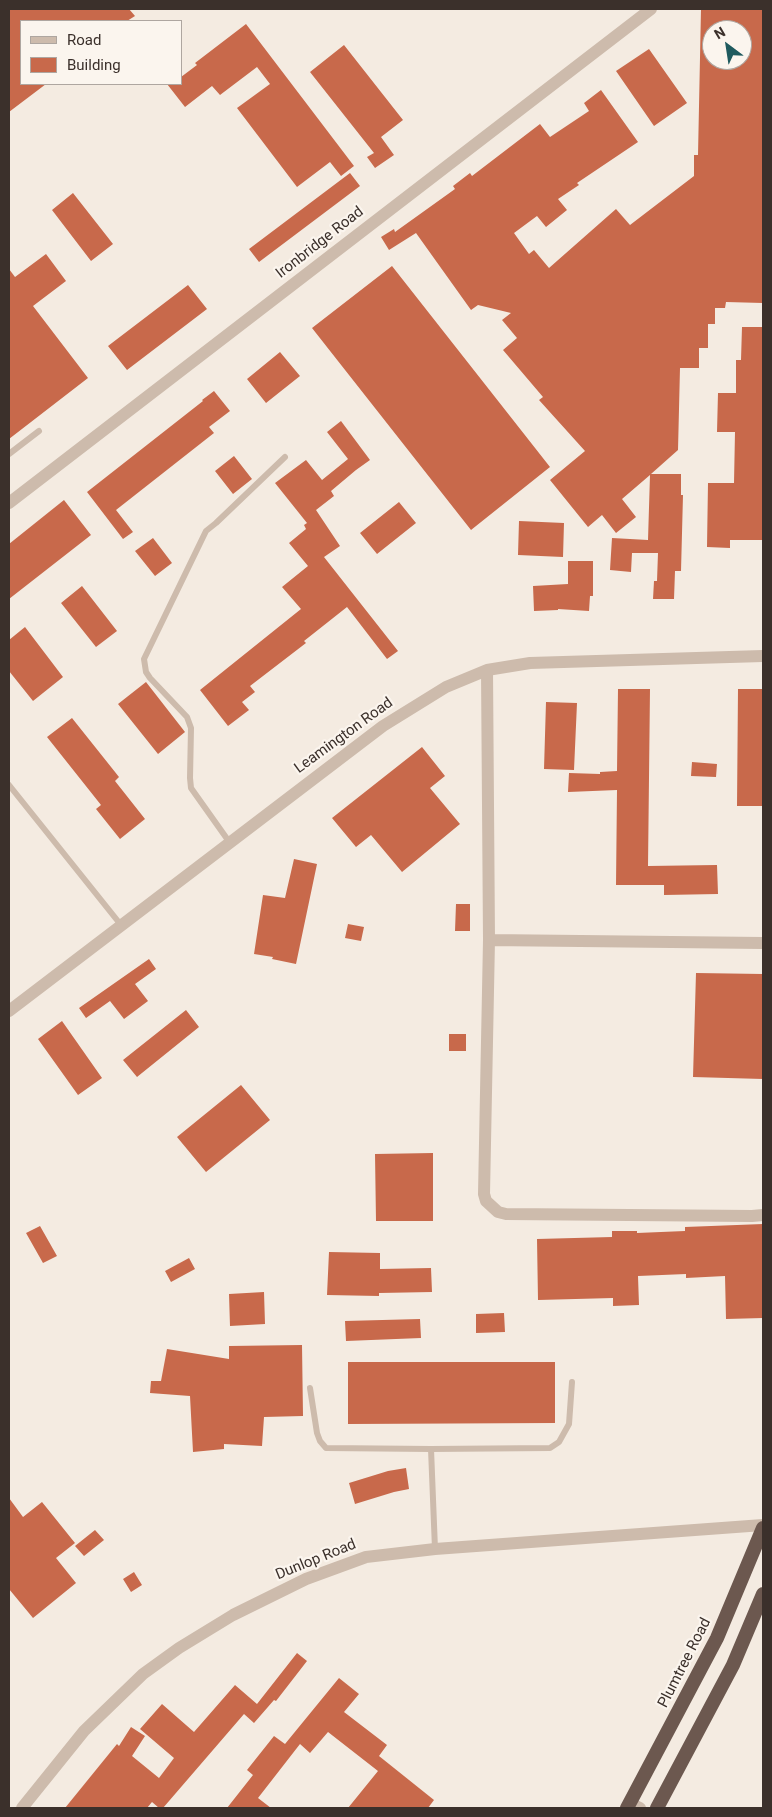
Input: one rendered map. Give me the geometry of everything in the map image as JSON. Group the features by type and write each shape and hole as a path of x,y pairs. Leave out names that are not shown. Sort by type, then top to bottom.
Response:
{"highway":[{"name":"Plumtree Road","path":"632,1807 717,1638 763,1527"},
{"path":"657,1808 733,1665 763,1594"}],"street":[{"name":"Ironbridge Road","path":"9,503 651,9"},
{"name":"Leamington Road","path":"9,1011 383,726 446,686 487,670 530,663 763,656"},
{"path":"487,670 489,940 484,1194 486,1201 498,1212 506,1214 763,1215"},
{"path":"489,940 763,943"},
{"name":"Dunlop Road","path":"22,1808 84,1731 143,1674 179,1648 234,1615 306,1579 366,1557 435,1549 763,1527"}],"lane":[{"path":"9,454 39,432"},
{"path":"230,843 191,788 191,728 187,717 150,678 146,672 144,659 206,531 285,457"},
{"path":"9,786 121,925"},
{"path":"310,1388 317,1433 320,1441 326,1448 550,1448 559,1442 569,1424 572,1382"},
{"path":"431,1449 435,1549"}],"building":[{"path":"9,9 129,9 135,16 129,20 20,20 20,85 45,85 9,112"},
{"path":"701,9 763,9 763,303 726,302 725,308 715,308 715,324 708,324 708,348 699,348 699,368 680,368 678,450 651,474 681,474 681,495 683,495 681,571 675,571 674,599 653,599 654,581 657,581 658,553 632,553 631,572 610,570 612,538 648,540 650,475 622,499 636,517 616,533 602,515 588,527 550,480 585,451 539,400 543,397 503,350 517,338 502,320 511,313 478,305 471,310 416,233 389,250 381,237 394,229 395,232 455,189 453,186 470,173 472,176 540,124 550,137 589,111 584,103 601,90 638,142 577,183 579,185 558,199 567,210 546,227 537,216 514,233 529,254 534,250 549,268 616,209 630,225 694,176 694,155 698,155"},
{"path":"246,24 354,166 341,176 330,162 297,187 237,108 270,84 257,67 220,95 212,86 185,107 168,85 182,85 182,76 197,65 195,63"},
{"path":"344,45 403,120 381,137 394,155 375,168 367,157 374,153 310,72"},
{"path":"649,49 687,103 654,126 616,71"},
{"path":"350,173 360,186 259,262 249,249"},
{"path":"73,193 113,244 91,261 52,210"},
{"path":"46,254 66,281 33,306 88,378 9,439 9,269 15,277"},
{"path":"392,266 550,467 471,530 312,328"},
{"path":"188,285 207,309 127,370 108,346"},
{"path":"742,327 763,327 763,540 730,540 730,548 707,547 708,483 734,483 735,432 717,432 718,393 736,393 736,360 741,360"},
{"path":"280,352 300,376 266,403 247,379"},
{"path":"214,391 230,411 209,427 214,433 116,510 133,532 123,539 87,492"},
{"path":"341,421 370,460 331,491 334,496 316,510 340,546 324,557 398,651 387,659 347,607 304,641 306,643 250,686 255,692 242,702 249,710 228,726 200,690 301,609 282,587 308,566 289,543 306,529 304,525 307,523 275,483 306,460 322,480 348,459 327,432"},
{"path":"234,456 252,479 233,494 215,471"},
{"path":"64,500 91,535 9,599 9,544"},
{"path":"399,502 416,523 377,554 360,533"},
{"path":"519,521 564,523 563,557 518,555"},
{"path":"153,538 172,563 155,576 135,551"},
{"path":"568,561 593,561 593,596 590,596 589,611 558,609 534,611 533,586 568,584"},
{"path":"82,586 117,631 96,647 61,603"},
{"path":"25,627 63,677 33,701 9,671 9,640"},
{"path":"146,682 185,732 158,754 118,704"},
{"path":"618,689 650,689 648,866 717,865 718,894 664,895 664,885 616,885 617,790 568,792 569,773 600,774 600,772 617,771"},
{"path":"738,689 763,689 763,806 737,806"},
{"path":"546,702 577,703 574,770 544,769"},
{"path":"72,718 119,777 115,781 145,819 120,839 96,809 101,805 47,737"},
{"path":"422,747 445,776 430,788 460,824 402,872 371,835 356,847 332,818"},
{"path":"692,762 717,764 716,777 691,776"},
{"path":"294,859 317,864 296,964 254,954 263,895 285,898"},
{"path":"456,904 470,904 470,931 455,931"},
{"path":"348,924 364,927 361,941 345,938"},
{"path":"149,959 156,969 135,984 148,1001 124,1019 110,1001 86,1018 79,1008"},
{"path":"696,973 763,974 763,1079 693,1077"},
{"path":"186,1010 199,1027 137,1077 123,1060"},
{"path":"62,1021 102,1078 78,1095 38,1039"},
{"path":"449,1034 466,1034 466,1051 449,1051"},
{"path":"241,1085 270,1120 206,1172 177,1137"},
{"path":"433,1153 433,1221 376,1221 375,1154"},
{"path":"763,1224 763,1318 726,1319 725,1276 686,1278 686,1274 638,1276 639,1305 613,1306 613,1298 538,1300 537,1239 612,1237 612,1231 637,1231 637,1233 685,1231 685,1227"},
{"path":"40,1226 57,1256 43,1263 26,1233"},
{"path":"329,1252 380,1253 380,1269 431,1268 432,1292 379,1293 379,1296 327,1295"},
{"path":"189,1258 195,1269 171,1282 165,1271"},
{"path":"264,1292 265,1324 230,1326 229,1294"},
{"path":"504,1313 505,1332 476,1333 476,1314"},
{"path":"420,1319 421,1338 346,1341 345,1321"},
{"path":"302,1345 303,1416 264,1417 262,1446 224,1444 224,1449 193,1452 190,1396 150,1393 151,1381 161,1381 167,1349 229,1359 229,1346"},
{"path":"348,1362 555,1362 555,1423 348,1424"},
{"path":"406,1468 409,1489 355,1504 349,1483 388,1471"},
{"path":"9,1498 23,1517 42,1502 75,1543 56,1558 76,1583 33,1618 9,1589"},
{"path":"95,1530 104,1540 84,1556 75,1546"},
{"path":"134,1572 142,1585 131,1592 123,1579"},
{"path":"297,1653 307,1661 276,1701 274,1700 254,1723 244,1714 163,1808 159,1808 152,1802 147,1808 65,1808 117,1744 119,1746 131,1727 145,1736 132,1756 159,1778 174,1758 140,1729 162,1704 194,1732 235,1685 257,1704"},
{"path":"339,1678 359,1694 344,1712 387,1745 379,1756 434,1800 428,1808 348,1808 378,1771 328,1732 310,1753 300,1744 258,1798 271,1808 227,1808 253,1775 247,1770 274,1736 285,1744"}]}
